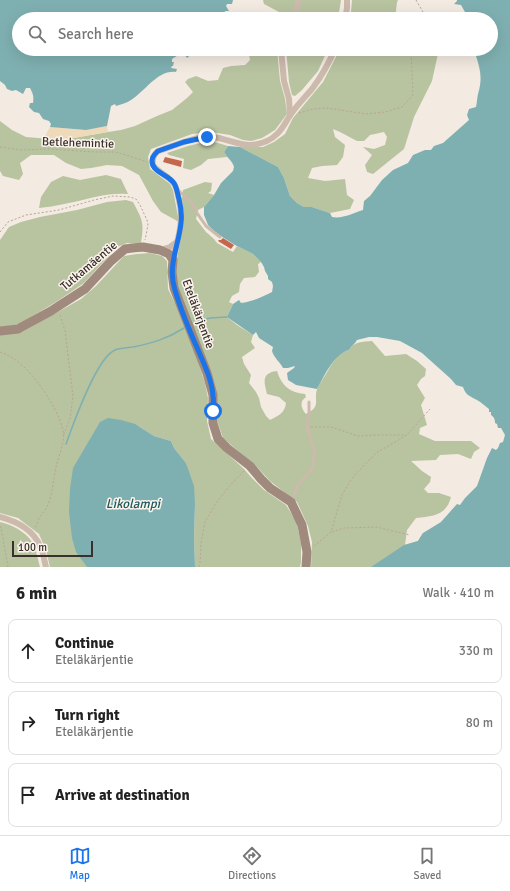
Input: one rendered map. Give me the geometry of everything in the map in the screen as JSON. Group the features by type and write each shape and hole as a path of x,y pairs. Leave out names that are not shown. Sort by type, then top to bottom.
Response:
{"street":[{"path":"296,12 298,0"},
{"path":"346,12 347,0"},
{"path":"282,56 284,81 290,99 290,115"},
{"path":"176,189 173,182 152,165 152,158 158,151 184,142 207,137 226,139 247,145 261,143 271,139 283,128 290,115 312,89 331,56"},
{"name":"Eteläkärjentie","path":"176,189 181,215 180,229 173,260 172,272 174,288 207,373 213,395 214,423 218,439 250,466 270,488 291,502"},
{"path":"160,250 170,247 177,242"},
{"name":"Tutkamäentie","path":"0,331 18,329 85,289 111,261 125,249 144,248 160,250"},
{"path":"160,250 169,254 173,260"},
{"path":"291,502 302,525 307,552 306,567"},
{"path":"0,517 17,523 34,535 42,550 46,567"}],"lane":[{"path":"176,189 192,203 206,226 220,237"},
{"path":"291,502 298,485 312,469 315,452 307,427 309,402"}],"path":[{"path":"416,0 423,12"},
{"path":"290,115 313,109 327,108 366,114 385,112 402,106 413,95 411,56"},
{"name":"Betlehemintie","path":"0,146 20,150 48,149 115,152 143,160 152,165"},
{"path":"0,232 8,222 26,215 59,210 113,196 130,197 136,199 147,220 148,225 144,248"},
{"path":"57,307 65,331 73,396 70,419 63,435"},
{"path":"0,352 5,353 20,363 31,373 45,392 62,425 63,442 57,462 51,497 47,508 39,518 34,535"},
{"path":"331,532 342,495 352,478 376,453 407,435 430,409"},
{"path":"307,427 331,427 358,436 407,435"},
{"path":"199,567 205,522 216,503 232,483 250,466"},
{"path":"0,526 8,567"},
{"path":"307,552 331,532 344,528 376,527 410,535"}],"green space":[{"path":"263,0 341,0 339,12 279,12 264,4"},
{"path":"352,0 398,0 396,12 351,12"},
{"path":"249,56 278,56 280,81 287,114 275,130 262,138 251,141 243,140 230,135 211,132 192,134 151,149 148,157 150,169 170,184 173,190 179,222 161,212 153,201 139,175 122,166 107,165 81,169 66,163 54,155 31,155 20,163 23,174 19,180 3,176 0,171 0,121 12,130 26,137 62,140 121,130 135,126 172,110 193,92 185,82 188,79 196,76 208,81 218,80 223,68 245,65 250,60"},
{"path":"287,56 325,56 318,71 295,96 292,95 289,82"},
{"path":"336,56 437,56 432,81 414,117 404,149 373,174 367,172 365,165 372,155 363,147 374,149 385,145 387,137 384,132 370,135 364,141 357,141 333,129 335,137 345,145 343,157 337,165 312,168 308,178 325,181 345,179 347,195 354,200 350,209 330,213 312,207 304,207 297,203 290,196 284,178 278,167 240,147 263,147 274,142 285,134 293,118 323,82"},
{"path":"209,141 228,146 224,152 227,157 208,159 201,165 191,170 183,168 184,159 169,155 167,153 188,146"},
{"path":"106,175 121,179 128,194 104,195 39,208 41,197 51,182 63,176 80,180"},
{"path":"205,182 212,183 211,191 208,193 214,195 204,207 198,210 196,219 217,243 233,252 237,246 253,254 261,262 258,264 259,272 255,277 244,278 240,284 239,292 232,296 229,302 233,304 227,317 253,335 251,342 255,348 242,357 244,364 251,375 249,383 256,392 261,407 270,420 283,412 286,403 279,397 267,394 265,379 268,374 277,371 281,380 287,387 295,392 305,394 306,397 302,401 302,405 306,414 316,405 316,391 332,363 356,343 372,341 385,356 406,354 426,369 425,376 417,385 425,398 421,405 427,425 420,428 419,434 435,441 471,441 480,448 474,452 471,459 458,454 440,455 436,460 411,461 431,477 430,482 424,489 428,493 439,493 451,497 446,508 438,514 416,518 407,530 405,545 418,541 423,533 428,567 311,567 312,542 308,526 297,502 270,481 258,468 223,438 218,423 217,395 178,289 175,270 184,219 182,199 183,190"},
{"path":"126,200 133,202 141,218 141,243 127,243 117,247 84,283 19,324 8,327 0,327 0,240 9,227 40,217 77,210 107,202"},
{"path":"150,253 162,256 167,261 168,289 177,307 205,383 208,398 207,421 211,439 244,469 264,490 286,505 297,523 301,544 300,567 195,567 195,504 186,463 174,448 171,441 154,436 138,426 156,567 50,567 46,550 39,534 18,518 0,513 0,335 22,332 81,299 96,286 124,256"},
{"path":"0,522 18,529 29,538 35,547 40,567 0,567"}],"sand":[{"path":"107,126 108,132 62,140 44,138 50,127 85,130"}],"water":[{"path":"0,0 233,0 232,4 227,4 226,6 229,11 225,12 12,12 12,56 177,56 172,59 172,62 174,62 171,68 177,69 176,72 163,74 126,103 111,106 107,126 86,130 50,127 51,124 49,121 43,119 39,113 34,112 29,107 30,103 33,103 33,95 30,88 26,88 23,94 16,90 12,91 7,89 0,81"},
{"path":"510,0 510,567 371,567 404,545 418,541 423,533 441,522 457,504 460,505 477,486 492,448 496,450 498,448 500,443 503,442 505,435 501,428 498,428 494,418 491,415 491,412 489,412 489,409 465,392 463,387 456,385 422,353 400,341 377,337 357,340 349,350 338,356 326,372 317,389 296,385 288,380 287,373 295,366 283,368 272,351 273,347 259,338 256,332 253,335 227,317 233,304 239,300 241,303 249,302 272,292 272,282 268,279 261,262 253,254 216,233 208,225 204,215 204,207 214,195 221,183 233,171 234,167 224,152 228,146 240,147 278,167 284,178 290,196 304,207 312,207 330,213 332,217 344,216 363,210 364,201 370,196 382,180 393,170 408,163 413,155 425,150 431,150 434,146 443,143 469,120 467,115 469,109 476,107 481,78 476,56 498,56 498,12 465,12 461,5 454,4 457,1"},
{"name":"Likolampi","path":"108,418 135,424 154,436 171,441 174,448 186,463 194,486 195,567 87,567 76,552 72,538 69,512 73,468 100,422"}],"building":[{"path":"165,157 182,161 181,167 163,162"},
{"path":"223,238 234,245 231,249 218,241"}],"waterway":[{"path":"193,323 210,318 227,317"},
{"path":"66,444 93,378 100,365 108,356 117,349 133,347 159,340 184,328"}],"route":[{"path":"207,137 184,142 158,151 152,158 152,165 173,182 181,208 180,229 173,260 172,272 174,288 207,373 213,395 213,411"}]}
